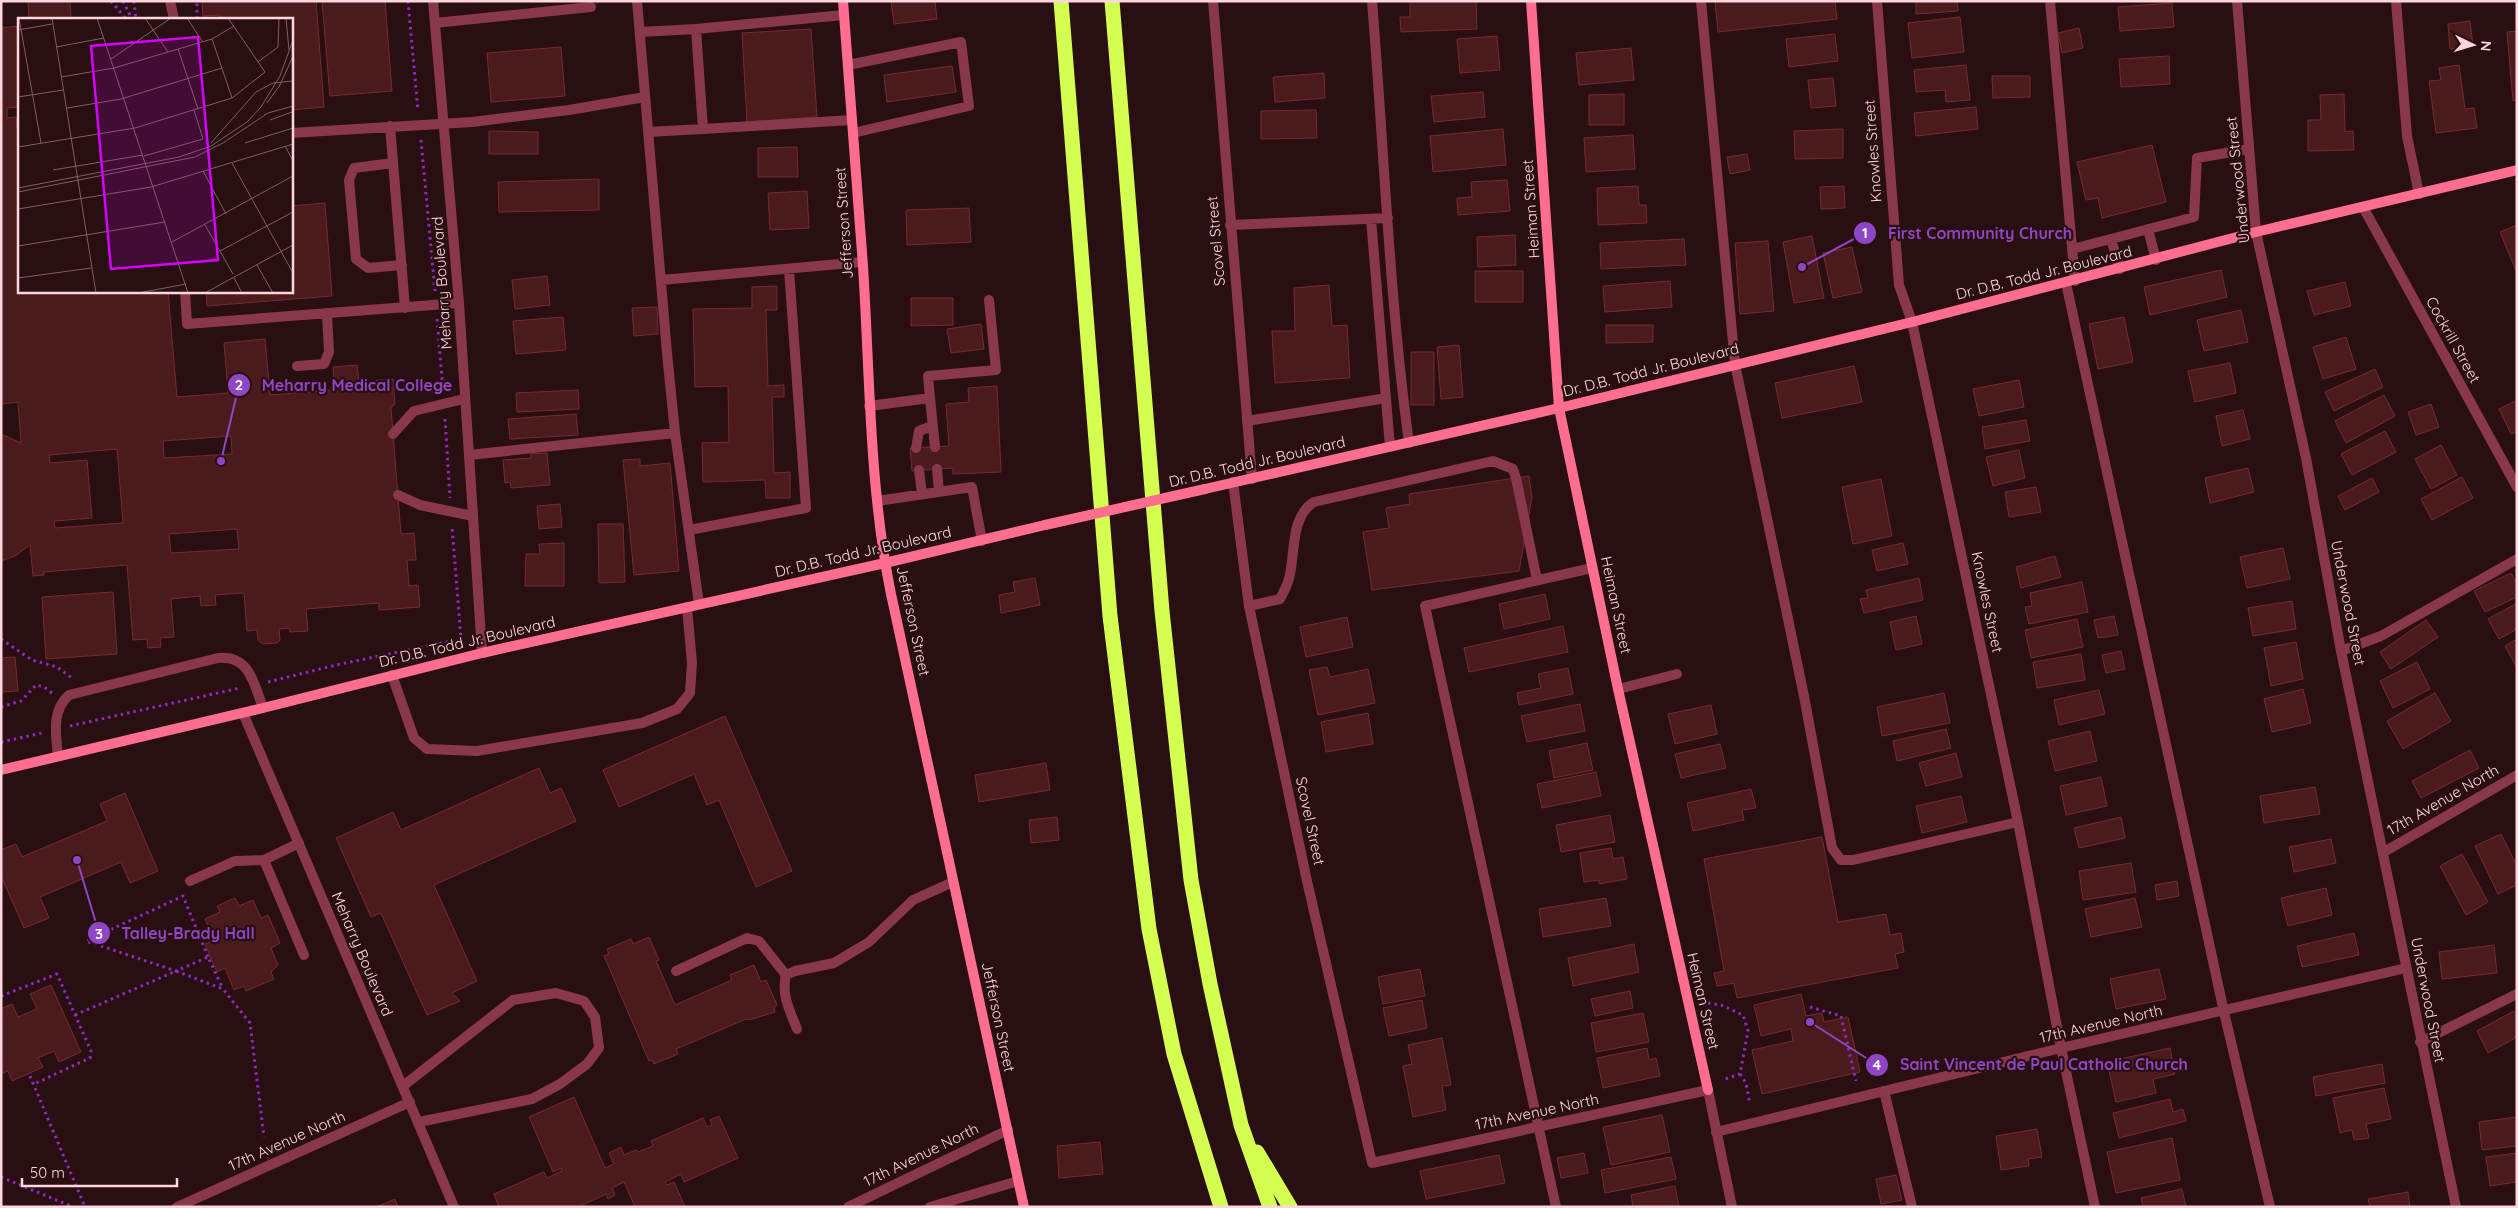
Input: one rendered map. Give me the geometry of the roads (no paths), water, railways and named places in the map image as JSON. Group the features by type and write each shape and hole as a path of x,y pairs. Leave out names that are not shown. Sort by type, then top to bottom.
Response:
{"highway":[{"path":"1061,1 1110,616 1149,929 1174,1054 1221,1207"},
{"path":"1112,1 1162,612 1191,880 1210,984 1241,1125 1270,1207"},
{"path":"1241,1125 1290,1207"}],"main road":[{"name":"Jefferson Street","path":"843,1 862,262 869,406 877,500 885,564 1024,1207"},
{"name":"Heiman Street","path":"1531,1 1560,408 1618,689 1708,1090"},
{"name":"Dr. D.B. Todd Jr. Boulevard","path":"1,770 243,713 482,653 885,564 1045,525 1560,408 1912,322 2156,260 2256,232 2517,170"}],"street":[{"path":"170,1 174,18"},
{"name":"Meharry Boulevard","path":"433,1 459,303 482,653"},
{"path":"637,1 675,433 699,604"},
{"name":"Scovel Street","path":"1212,1 1252,479"},
{"path":"1372,1 1395,334 1409,443"},
{"path":"1701,1 1736,364 1804,696 1832,848 1840,860 1853,860 2018,822"},
{"name":"Knowles Street","path":"1876,1 1899,285 1912,322 2018,822 2061,1048 2095,1207"},
{"path":"2050,1 2072,249 2070,282 2224,1012 2270,1207"},
{"name":"Underwood Street","path":"2237,1 2256,232 2306,458 2341,651 2384,852 2420,1042 2456,1207"},
{"path":"2396,1 2407,136 2419,194"},
{"path":"435,23 591,7"},
{"path":"640,32 696,30 844,15"},
{"path":"696,30 703,129"},
{"path":"848,65 961,42 969,106 853,133"},
{"path":"292,133 444,122 472,122 570,110 645,96"},
{"path":"648,132 852,120"},
{"path":"390,126 405,308"},
{"path":"2072,249 2194,218 2197,158 2249,149"},
{"path":"393,163 354,168 349,180 356,259 368,268 402,266"},
{"name":"Cockrill Street","path":"2363,207 2517,487"},
{"path":"1230,225 1388,218"},
{"path":"1371,219 1390,447"},
{"path":"2148,229 2156,260"},
{"path":"2111,239 2120,269"},
{"path":"661,280 862,262"},
{"path":"689,530 806,508 789,268"},
{"path":"185,292 187,324 459,303"},
{"path":"935,447 928,376 996,370 988,300"},
{"path":"297,366 324,364 329,352 328,314"},
{"path":"869,406 930,398"},
{"path":"1247,421 1386,398"},
{"path":"393,434 414,411 464,399"},
{"path":"916,448 919,431 932,426"},
{"path":"469,455 675,433"},
{"path":"1249,606 1280,599 1290,576 1295,538 1301,516 1307,507 1314,502 1494,461 1513,469 1537,580"},
{"path":"936,469 939,492"},
{"path":"919,470 922,494"},
{"name":"Scovel Street","path":"1233,482 1249,606 1307,881 1372,1163"},
{"path":"877,500 972,487 982,541"},
{"path":"398,495 420,505 473,516"},
{"path":"2341,651 2380,636 2517,558"},
{"path":"1556,1207 1425,606 1592,568"},
{"path":"392,675 414,738 427,749 477,751 642,724 677,709 690,693 692,663 686,607"},
{"path":"58,756 56,716 63,701 76,692 218,658 227,657 242,663 248,670 255,685 263,708"},
{"path":"1618,689 1677,674"},
{"name":"Meharry Boulevard","path":"243,713 454,1207"},
{"name":"17th Avenue North","path":"2384,852 2517,775"},
{"path":"190,881 235,861 264,860 299,843"},
{"path":"264,860 304,955"},
{"path":"786,975 795,971 834,963 869,942 913,900 953,882"},
{"path":"676,971 747,938 758,941 786,975"},
{"name":"17th Avenue North","path":"1716,1132 2061,1048 2224,1012 2406,968"},
{"path":"786,975 783,986 785,996 797,1029"},
{"path":"402,1086 513,1000 556,994 584,1001 594,1017 599,1048 587,1064 560,1084 532,1099 419,1122"},
{"path":"2420,1042 2517,994"},
{"name":"17th Avenue North","path":"1372,1163 1708,1090"},
{"name":"Heiman Street","path":"1708,1090 1732,1207"},
{"path":"1884,1091 1912,1207"},
{"name":"17th Avenue North","path":"177,1207 410,1102"},
{"name":"17th Avenue North","path":"848,1207 1008,1130"},
{"path":"930,1207 1018,1181"}],"place":[{"name":"First Community Church","path":"1802,267"},
{"name":"Meharry Medical College","path":"221,461"},
{"name":"Talley-Brady Hall","path":"77,860"},
{"name":"Saint Vincent de Paul Catholic Church","path":"1810,1022"}]}
